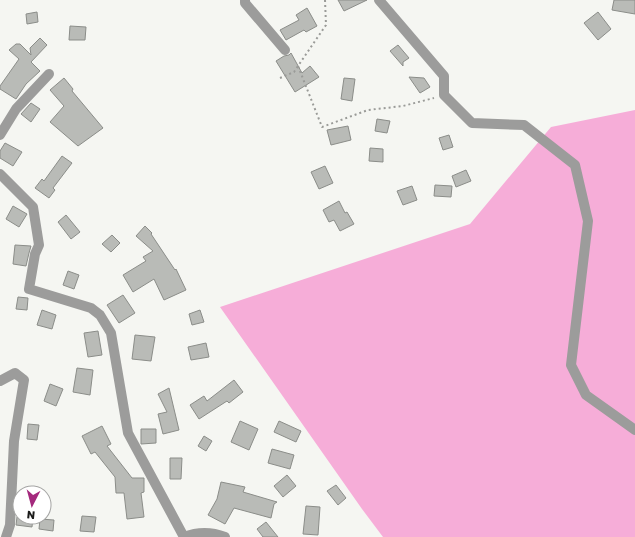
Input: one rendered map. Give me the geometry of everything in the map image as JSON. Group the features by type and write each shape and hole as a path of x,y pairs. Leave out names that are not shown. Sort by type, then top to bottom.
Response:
{"street":[{"path":"245,0 245,3 285,50"},
{"path":"379,0 444,76 444,95 472,123 524,125 575,165 588,221 571,365 586,395 635,430"},
{"path":"0,135 16,109 49,74"},
{"path":"0,174 33,207 39,245 35,254 29,289 91,308 100,315 112,333 128,433 184,537 197,533 225,537"},
{"path":"0,381 15,373 24,380 14,441 10,524 6,537"}],"path":[{"path":"280,78 294,72 326,25 325,0"},
{"path":"298,66 322,127 368,110 403,106 444,95"}],"shaded area":[{"path":"635,110 635,537 383,537 220,307 470,224 551,127"}],"building":[{"path":"338,0 367,0 344,11"},
{"path":"614,0 635,0 635,14 612,10"},
{"path":"307,8 317,26 306,32 304,30 286,40 280,30 299,20 296,15"},
{"path":"37,12 38,22 27,24 26,14"},
{"path":"598,12 611,29 598,40 584,23"},
{"path":"70,26 86,27 85,40 69,40"},
{"path":"40,38 47,45 31,62 40,71 26,84 16,99 0,89 0,86 19,59 9,50 16,44 20,44 31,55 30,48"},
{"path":"398,45 409,58 403,62 403,66 390,51"},
{"path":"291,53 302,73 310,66 319,77 295,92 276,61"},
{"path":"409,77 424,78 430,87 420,93"},
{"path":"64,78 73,89 72,91 103,128 78,146 50,122 64,106 50,90"},
{"path":"344,78 355,79 352,101 341,99"},
{"path":"31,103 40,109 31,122 21,114"},
{"path":"377,119 390,121 387,133 375,131"},
{"path":"348,126 351,140 331,145 327,130"},
{"path":"449,135 453,147 443,150 439,138"},
{"path":"5,143 22,152 13,166 0,158 0,151"},
{"path":"370,148 383,149 383,162 369,161"},
{"path":"62,156 72,163 53,188 55,190 49,198 35,188 42,179 44,181"},
{"path":"325,166 333,183 319,189 311,172"},
{"path":"466,170 471,181 456,187 452,176"},
{"path":"435,185 452,186 451,197 434,196"},
{"path":"412,186 417,200 403,205 397,191"},
{"path":"339,201 345,213 347,212 354,224 340,231 334,220 329,222 323,210"},
{"path":"13,206 27,214 19,227 6,219"},
{"path":"66,215 80,232 71,239 58,222"},
{"path":"145,226 152,233 151,234 175,270 176,269 186,290 164,300 154,279 133,292 123,275 146,261 143,257 153,251 136,236"},
{"path":"112,235 120,243 111,252 102,244"},
{"path":"15,245 31,246 26,266 13,264"},
{"path":"68,271 79,275 74,289 63,285"},
{"path":"123,295 135,313 119,323 107,305"},
{"path":"18,297 28,298 27,310 16,309"},
{"path":"42,310 56,315 52,329 37,325"},
{"path":"200,310 204,322 192,325 189,314"},
{"path":"98,331 102,355 88,357 84,333"},
{"path":"135,335 155,337 151,361 132,359"},
{"path":"206,343 209,357 191,360 188,347"},
{"path":"77,368 93,370 90,395 73,392"},
{"path":"234,380 243,392 229,403 227,401 199,419 190,405 204,396 207,401"},
{"path":"50,384 63,389 56,406 44,401"},
{"path":"169,388 179,430 163,434 158,414 167,412 158,394"},
{"path":"240,421 258,429 249,450 231,442"},
{"path":"279,421 301,431 296,442 274,432"},
{"path":"28,424 39,425 37,440 27,439"},
{"path":"102,426 111,444 107,446 132,478 144,478 144,492 141,493 144,517 127,519 124,493 116,493 115,477 95,452 91,454 82,436"},
{"path":"141,429 156,429 156,443 141,444"},
{"path":"204,436 212,441 206,451 198,446"},
{"path":"272,449 294,455 290,469 268,463"},
{"path":"170,458 182,458 181,479 170,479"},
{"path":"287,475 296,486 283,497 274,486"},
{"path":"221,482 245,487 243,492 277,502 274,504 271,518 234,508 225,524 208,515 217,499"},
{"path":"336,485 346,498 338,505 327,491"},
{"path":"306,506 320,507 318,535 303,534"},
{"path":"82,516 96,517 94,532 80,531"},
{"path":"52,520 54,520 53,531 39,529 39,525 52,525"},
{"path":"266,522 278,537 263,537 257,529"},
{"path":"16,525 32,525 32,527"}]}
